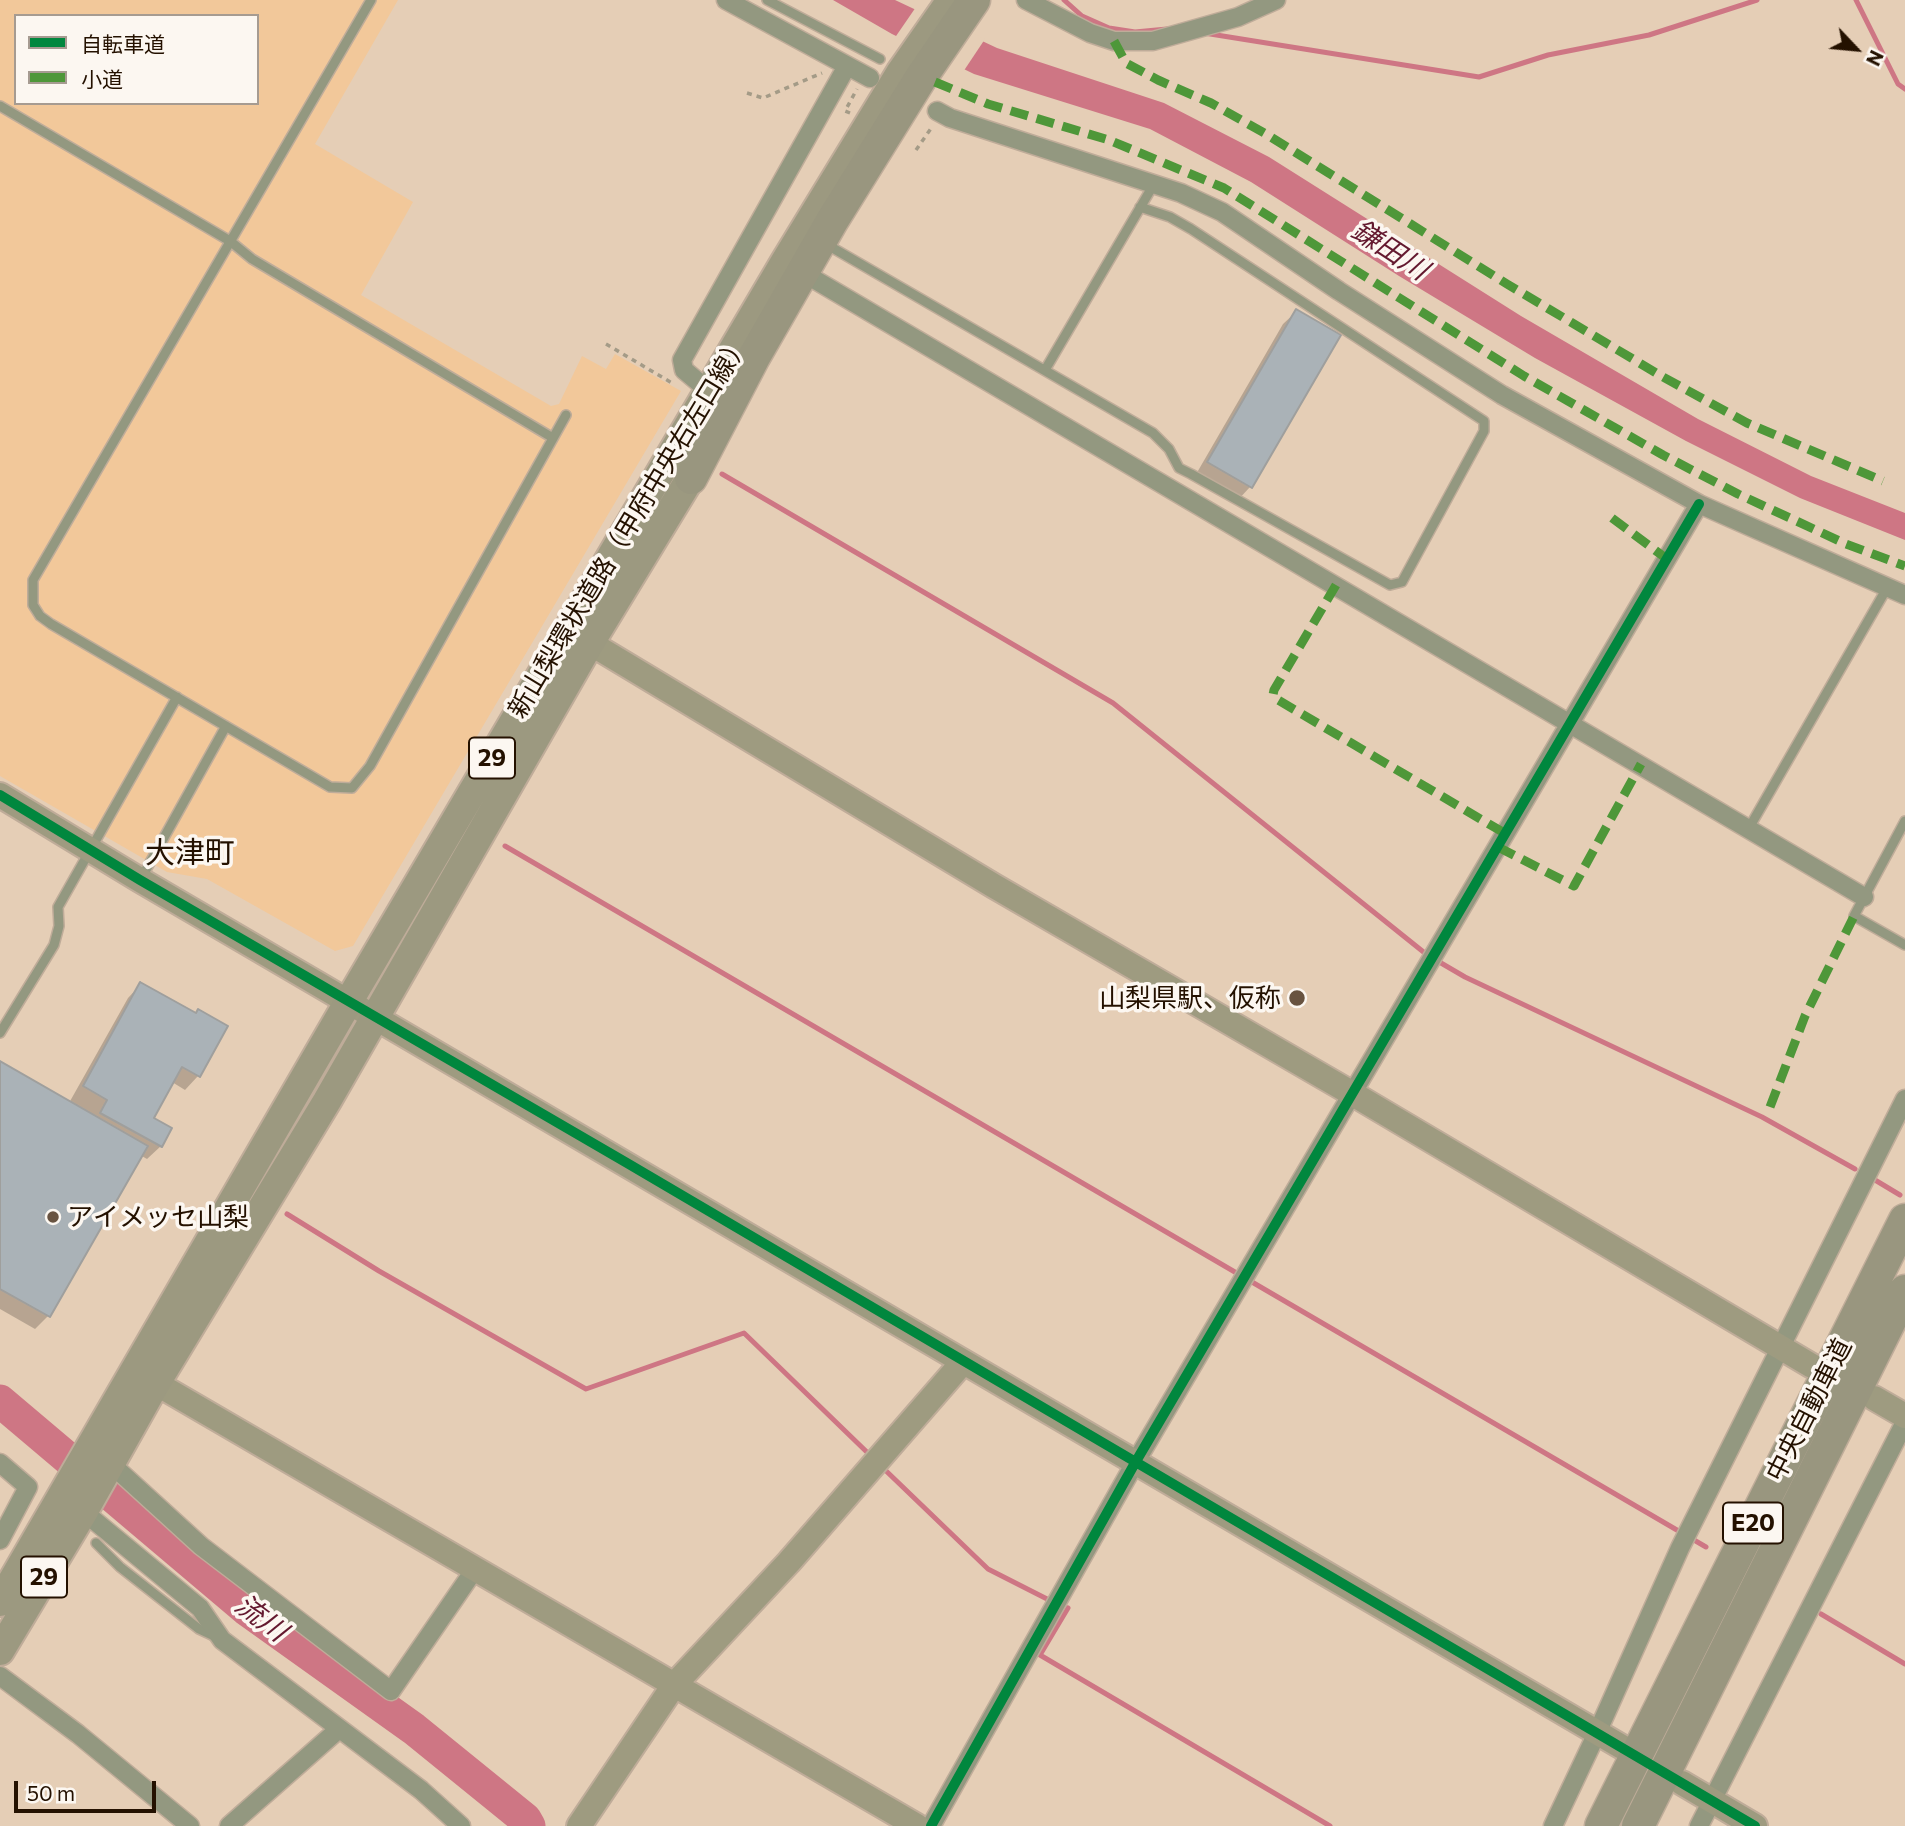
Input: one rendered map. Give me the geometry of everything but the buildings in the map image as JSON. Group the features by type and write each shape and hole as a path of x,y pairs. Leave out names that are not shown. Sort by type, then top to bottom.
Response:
{"highway":[{"path":"691,478 768,334 845,201 910,70 985,1"},
{"name":"中央自動車道","path":"1601,1826 1905,1220"},
{"name":"中央自動車道","path":"1638,1826 1905,1292"}],"main road":[{"name":"新山梨環状道路（甲府中央右左口線）","path":"0,1602 61,1496 100,1464 349,1001 845,161 910,70 951,0"},
{"name":"新山梨環状道路（甲府中央右左口線）","path":"145,1376 327,1101 590,643 831,247 910,70"},
{"name":"新山梨環状道路（甲府中央右左口線）","path":"0,1651 61,1496"}],"street":[{"path":"726,0 847,66 865,81"},
{"path":"1026,0 1090,33 1114,41 1153,41 1238,18 1276,0"},
{"path":"709,391 684,370 682,360 847,66"},
{"path":"937,116 1181,193 1222,212 1339,291 1502,395 1699,504 1905,595"},
{"path":"812,278 1864,897"},
{"path":"931,1826 1135,1463 1699,504"},
{"path":"590,643 994,886 1353,1094 1812,1366"},
{"path":"0,794 140,880 1622,1747"},
{"path":"1553,1826 1680,1548 1905,1099"},
{"path":"579,1826 674,1685 789,1562 963,1362"},
{"path":"145,1376 917,1826"},
{"path":"1874,1398 1905,1416"},
{"path":"1699,1826 1905,1422"},
{"path":"0,1463 61,1496 200,1608 222,1640 421,1790 461,1826"},
{"path":"100,1464 201,1546 391,1690 475,1569"},
{"path":"0,1540 61,1496"},
{"path":"0,1676 78,1734 190,1826"},
{"path":"229,1826 339,1729"},
{"path":"1682,1783 1755,1826"}],"lane":[{"path":"371,0 33,580 33,605 40,616 330,787 352,788 370,766 566,415"},
{"path":"767,0 910,70"},
{"path":"0,106 230,241 252,259 553,438"},
{"path":"1045,370 1154,184"},
{"path":"831,247 1153,433 1169,449 1179,468 1390,585 1402,582 1484,431 1484,421 1191,229 1170,217 1140,207"},
{"path":"1169,488 1179,468"},
{"path":"1749,828 1887,588"},
{"path":"0,1033 54,945 59,926 58,907 177,697"},
{"path":"140,880 226,726"},
{"path":"1905,821 1854,916 1905,945"},
{"path":"96,1544 120,1567 199,1629 222,1640"}],"path":[{"path":"747,93 763,98 824,72"},
{"path":"855,116 845,111 865,81"},
{"path":"916,150 937,116"},
{"path":"606,344 662,377"}],"shaded area":[{"path":"0,0 398,0 315,144 413,202 361,295 551,406 559,404 582,356 606,369 615,354 681,391 353,946 335,951 207,879 167,872 0,776"}],"water":[{"name":"鎌田川","path":"833,0 895,0 997,48 1164,103 1269,157 1521,316 1698,419 1811,476 1905,513 1905,540 1800,498 1686,441 1535,358 1251,182 1150,129 974,74 892,34"}],"pier":[{"path":"916,7 985,39 963,72 894,39"}],"waterway":[{"path":"1064,0 1082,16 1109,28 1135,32 1167,29"},
{"path":"1204,33 1479,77 1548,55 1649,35 1757,0"},
{"path":"1856,0 1898,84 1905,89"},
{"path":"722,474 1113,703 1426,954"},
{"path":"505,846 1706,1547"},
{"path":"1441,963 1465,977 1762,1117 1855,1169"},
{"path":"1875,1180 1900,1195"},
{"path":"287,1214 379,1271 586,1389 744,1333 873,1458"},
{"name":"流川","path":"0,1401 246,1609 414,1729 525,1819 529,1826"},
{"path":"882,1467 988,1569 1051,1601"},
{"path":"1068,1608 1040,1655 1330,1826"},
{"path":"1821,1614 1905,1664"}],"marked path":[{"path":"1114,41 1126,63 1211,103 1266,134 1507,284 1663,377 1747,423 1883,481"},
{"path":"935,82 988,104 1109,140 1224,188 1524,376 1663,455 1738,494 1846,544 1905,566"},
{"path":"1612,518 1667,559"},
{"path":"1336,585 1273,695 1506,834"},
{"path":"1498,847 1574,886 1641,764"},
{"path":"1770,1107 1805,1016 1854,916"}],"cycle path":[{"path":"931,1826 1135,1463 1699,504"},
{"path":"0,795 140,880 1755,1826"}],"place":[{"name":"山梨県駅、仮称","path":"1297,998"},
{"name":"アイメッセ山梨","path":"53,1217"}],"district":[{"name":"大津町","path":"190,853"}]}
